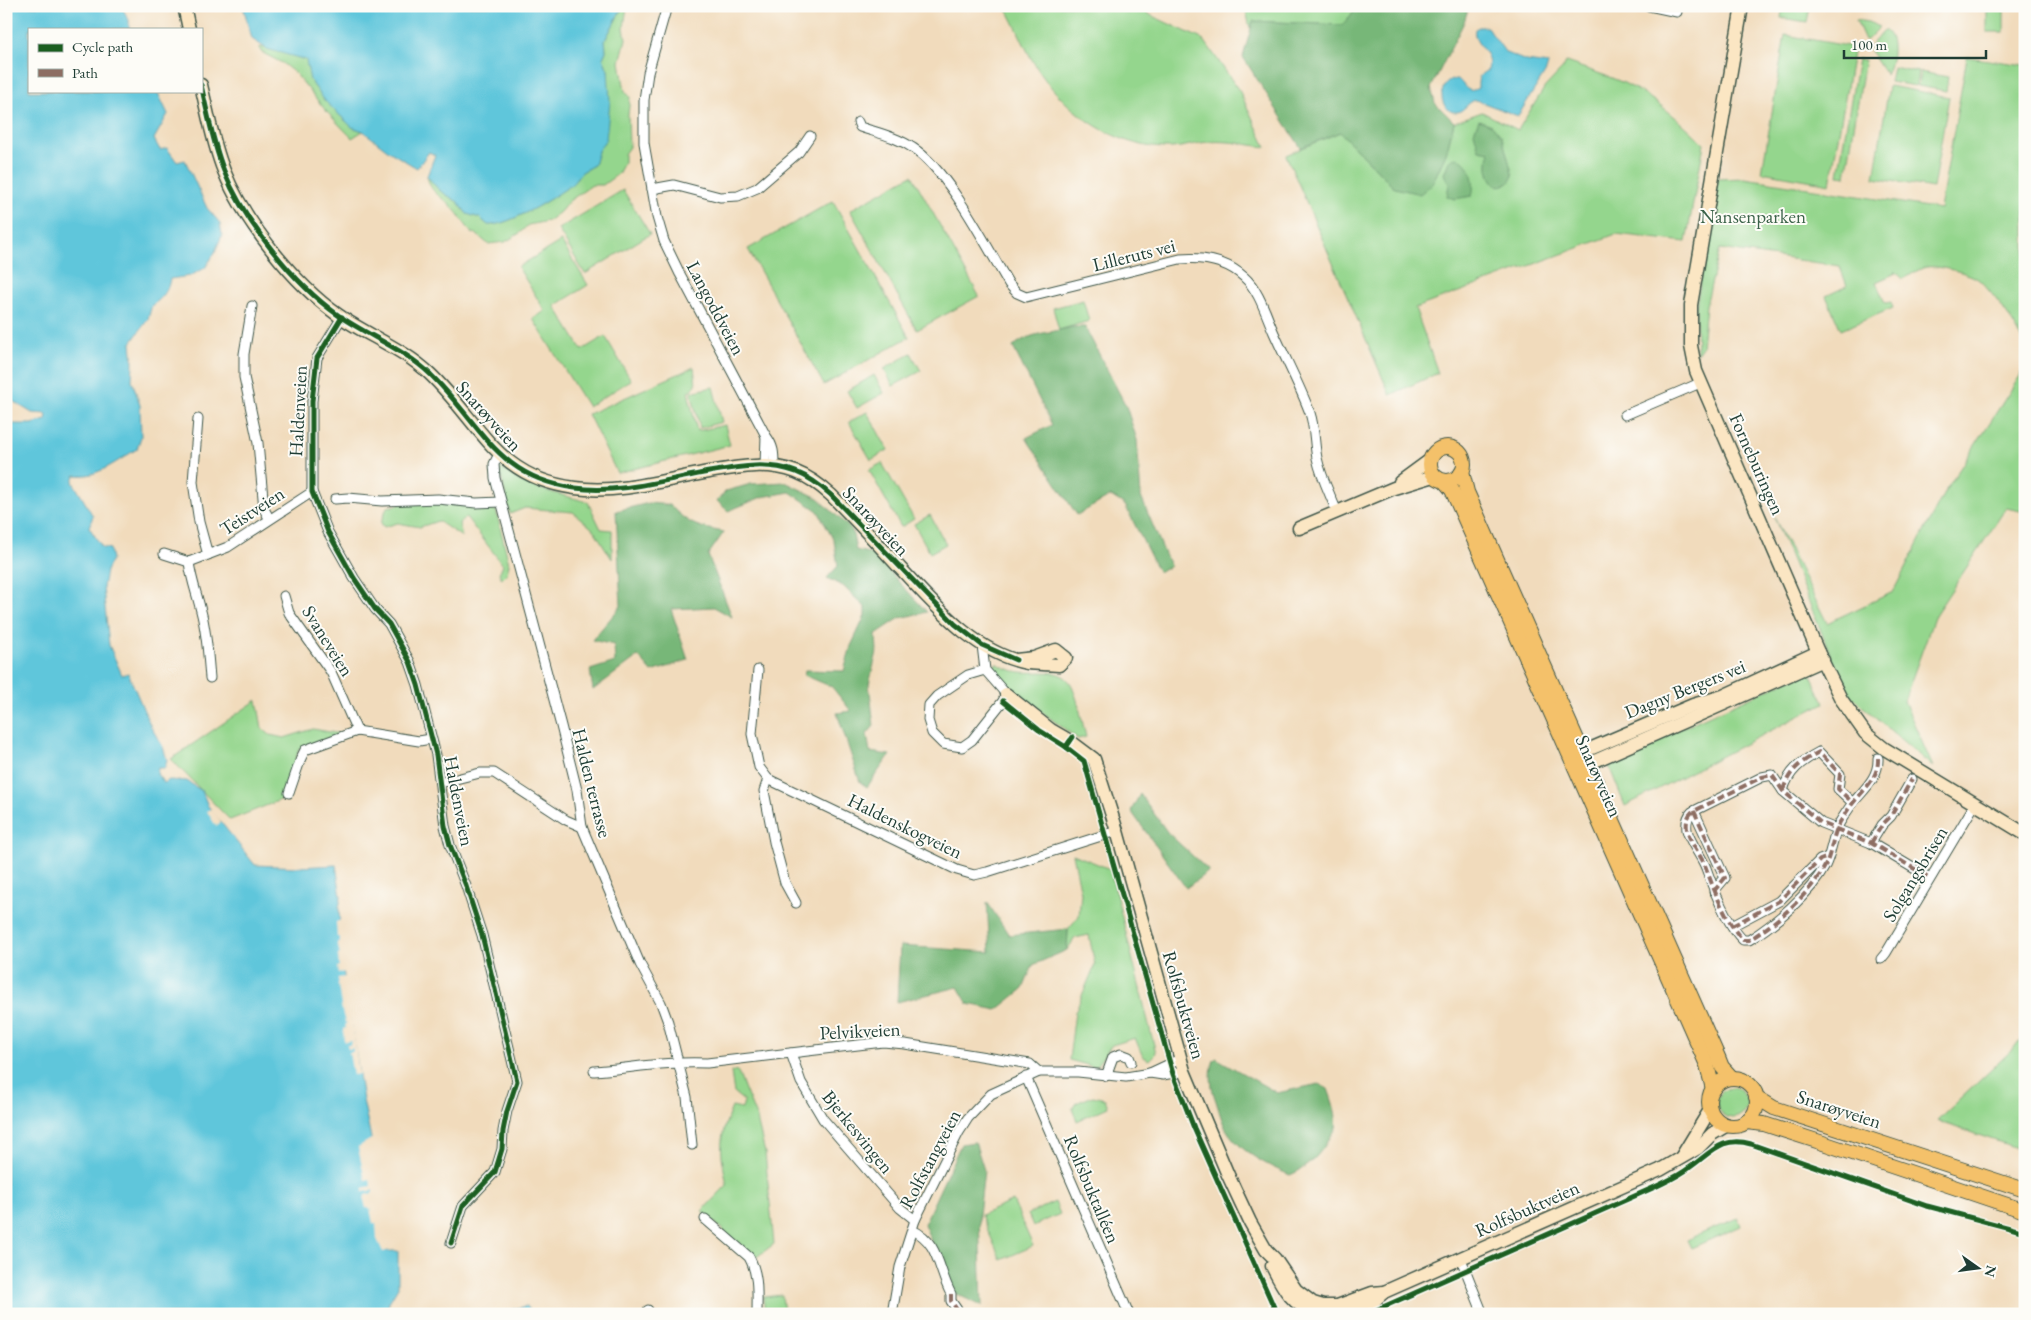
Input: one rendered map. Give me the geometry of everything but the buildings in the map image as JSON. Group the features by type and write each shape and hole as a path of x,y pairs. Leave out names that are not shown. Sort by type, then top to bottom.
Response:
{"main road":[{"path":"1443,447 1451,447 1463,457 1464,465 1462,472 1457,478 1439,479 1430,467 1430,460 1436,451 1443,447"},
{"name":"Snarøyveien","path":"1462,472 1467,492 1582,762 1707,1065 1713,1082 1713,1089"},
{"name":"Snarøyveien","path":"1439,479 1452,490 1582,762 1722,1067 1732,1078"},
{"path":"1732,1078 1741,1080 1749,1085 1756,1097 1756,1108 1746,1122 1737,1126 1727,1125 1717,1120 1710,1110 1709,1097 1713,1089 1721,1081 1732,1078"},
{"name":"Snarøyveien","path":"1756,1097 1774,1108 2025,1190"},
{"name":"Snarøyveien","path":"1746,1122 1764,1124 2025,1211"}],"street":[{"path":"184,6 189,28"},
{"name":"Langoddveien","path":"667,6 648,73 644,100 644,143 652,189 664,240 675,265 774,450 769,466"},
{"path":"1649,6 1677,12"},
{"name":"Forneburingen","path":"1742,6 1691,305 1691,346 1700,383 1820,656 1841,699 1865,732 1885,749 2025,834"},
{"name":"Snarøyveien","path":"202,89 220,160 237,199 277,255 312,294 366,334 397,350 429,373 499,454 530,475 561,486 589,490 630,487 735,468 769,466 796,472 808,477 831,495 938,609 982,645 1023,661 1051,659"},
{"name":"Lilleruts vei","path":"858,122 860,126 898,139 914,148 941,174 1017,294 1026,297 1180,259 1198,258 1215,261 1245,277 1261,302 1310,414 1316,436 1317,457 1323,479 1337,512"},
{"path":"652,189 674,186 720,196 738,196 757,188 799,152 810,136"},
{"path":"252,306 244,354 244,377 258,443 264,509 269,518"},
{"name":"Haldenveien","path":"342,317 317,358 313,377 312,492 328,532 354,578 389,624 410,662 418,685 430,739 436,755 445,826 482,935 517,1081 503,1130 502,1149 495,1172 463,1206 451,1243"},
{"path":"1626,415 1700,383"},
{"name":"Teistveien","path":"198,420 193,482 199,522 208,555"},
{"name":"Halden terrasse","path":"499,454 494,469 501,502 577,790 582,827 640,964 661,1003 674,1039 679,1062"},
{"path":"1394,488 1430,460"},
{"path":"1300,528 1394,488 1439,479"},
{"name":"Teistveien","path":"189,562 228,547 269,518 312,492"},
{"path":"335,499 348,498 382,501 438,499 476,503 501,502"},
{"path":"164,554 189,562 190,577 201,612 207,641 210,678"},
{"name":"Svaneveien","path":"284,596 290,613 332,672 357,731"},
{"path":"982,645 985,670 1006,694 989,720 972,740 962,746 943,744 932,733 928,720 929,705 937,696 968,675 985,670"},
{"name":"Dagny Bergers vei","path":"1582,762 1820,656"},
{"path":"758,670 752,734 759,768 768,779 764,791 774,842 785,883 796,903"},
{"name":"Rolfsbuktveien","path":"1006,694 1051,730 1070,741 1094,759 1117,831 1182,1065 1228,1175 1250,1222 1266,1250 1270,1263 1288,1294 1299,1306 1318,1314"},
{"path":"289,793 305,750 357,731 419,741 430,739"},
{"path":"1783,791 1787,776 1806,759 1819,752 1840,774 1838,789 1853,803"},
{"path":"1878,758 1879,768 1866,791 1853,803 1836,829 1826,864 1817,880 1785,912 1749,940 1743,940 1732,926 1688,832 1687,820 1694,811 1768,774 1772,775 1783,791 1823,824 1836,829 1871,843 1930,878"},
{"name":"Haldenveien","path":"440,783 480,773 494,774 566,820 582,827"},
{"name":"Haldenskogveien","path":"768,779 956,870 974,875 1117,831"},
{"path":"1871,843 1882,825 1892,816 1912,779"},
{"name":"Solgangsbrisen","path":"1881,959 1975,804"},
{"path":"1694,811 1725,878 1714,891"},
{"path":"1732,926 1779,901 1820,860 1828,857"},
{"name":"Pelvikveien","path":"594,1071 679,1062 707,1063 883,1042 1030,1064 1039,1072"},
{"name":"Bjerkesvingen","path":"791,1053 801,1082 823,1119 900,1208 915,1220"},
{"path":"1106,1076 1113,1057 1122,1054 1129,1057 1131,1062"},
{"path":"679,1062 688,1097 692,1145"},
{"name":"Rolfstangveien","path":"892,1314 900,1267 915,1220 937,1172 968,1118 991,1094 1039,1072 1078,1072 1126,1077 1182,1065"},
{"name":"Rolfsbuktalléen","path":"1026,1077 1128,1314"},
{"name":"Rolfsbuktveien","path":"1682,1156 1710,1110"},
{"name":"Rolfsbuktveien","path":"1344,1314 1375,1300 1384,1292 1644,1177 1698,1148 1712,1134 1727,1125"},
{"path":"705,1219 749,1257 756,1274 757,1314"},
{"name":"Rolfstangveien","path":"912,1230 923,1235 931,1244 951,1294 951,1301 960,1314"},
{"name":"Rolfsbuktveien","path":"1266,1250 1275,1259 1301,1295 1318,1305 1337,1306 1372,1293 1384,1292"},
{"path":"1461,1259 1483,1314"}],"green space":[{"path":"621,6 627,6 624,28 626,39 620,62 625,91 630,97 628,115 629,147 624,154 624,163 618,174 603,185 592,185 569,201 560,212 548,221 528,225 520,233 505,242 488,244 475,233 473,234 454,209 433,190 427,176 439,190 458,202 467,214 480,218 488,225 507,221 542,204 571,185 581,173 594,165 598,151 606,139 608,70 603,58 606,51 605,40 621,10"},
{"path":"1005,6 1142,6 1148,14 1204,40 1240,92 1266,147 1230,142 1203,143 1176,148 1146,146 1128,141 1094,125 1065,102 1041,74"},
{"path":"1245,6 1358,6 1343,25 1253,21 1250,28"},
{"path":"1358,6 1469,6 1464,22 1431,88 1435,103 1454,122 1446,154 1432,184 1420,194 1395,188 1340,132 1301,148 1243,57 1253,21 1343,25"},
{"path":"1783,6 1810,7 1807,22 1781,18"},
{"path":"1987,6 2004,6 2004,32 1987,32"},
{"path":"1856,20 1868,22 1880,27 1865,40"},
{"path":"1884,30 1891,38 1892,44 1890,64 1886,75 1871,52 1870,46"},
{"path":"1785,35 1854,47 1830,184 1762,172"},
{"path":"260,47 307,60 310,80 325,101 352,127 363,131 352,138 327,112 296,74 282,63 261,52"},
{"name":"Nansenparken","path":"1967,57 2025,65 2025,350 2019,333 1992,294 1975,277 1962,272 1946,268 1927,267 1903,279 1895,271 1896,273 1876,282 1885,303 1891,302 1893,308 1841,330 1826,296 1847,286 1840,266 1720,249 1706,305 1702,347 1697,354 1696,307 1718,179 1745,178 1940,209"},
{"path":"1858,59 1865,60 1846,176 1838,175"},
{"path":"1566,62 1610,77 1646,95 1686,126 1704,144 1686,242 1616,234 1415,308 1438,373 1390,395 1286,155 1340,132 1395,188 1446,154 1454,122 1482,112 1518,130 1545,87 1563,68"},
{"path":"1893,67 1918,72 1916,86 1890,82"},
{"path":"1920,72 1948,77 1946,91 1918,86"},
{"path":"1889,86 1949,97 1933,188 1874,178"},
{"path":"1479,120 1492,125 1502,137 1513,176 1509,183 1498,187 1490,175 1488,162 1490,152 1479,150 1474,132"},
{"path":"1457,157 1469,169 1473,179 1473,190 1472,196 1454,199 1447,196 1449,184 1444,174 1449,161"},
{"path":"912,175 979,296 917,330 850,210"},
{"path":"623,190 650,234 585,274 558,229"},
{"path":"833,201 909,337 824,385 748,249"},
{"path":"561,241 588,285 555,306 582,350 605,336 631,380 588,407 533,319 545,311 518,267"},
{"path":"1083,300 1089,321 1059,330 1053,308"},
{"path":"1072,327 1085,327 1126,406 1137,440 1141,497 1170,566 1159,573 1125,505 1111,496 1077,515 1026,438 1052,425 1013,347 1026,338"},
{"path":"911,353 921,371 893,386 884,369"},
{"path":"2025,365 2025,512 2006,508 1935,615 1904,701 1933,767 1846,692 1774,517 1827,623 1893,592 1944,493 2020,376"},
{"path":"694,367 696,385 688,392 697,431 725,425 730,445 617,473 588,414"},
{"path":"874,375 884,393 857,408 847,391"},
{"path":"713,387 722,422 700,428 691,392"},
{"path":"867,412 888,450 871,460 849,422"},
{"path":"882,463 914,519 901,527 869,470"},
{"path":"499,467 522,482 588,502 601,529 612,530 612,559 594,530 573,512 525,508 510,514"},
{"path":"785,482 818,498 852,530 856,550 873,554 927,612 900,618 876,634 877,652 869,684 874,726 867,734 870,752 890,755 867,787 860,782 837,713 851,711 832,687 804,675 805,670 844,671 851,646 865,616 865,607 843,586 827,578 838,566 834,541 818,511 790,492 762,497 728,511 717,501 726,491 751,484"},
{"path":"440,503 496,510 509,564 507,574 502,579 499,573 503,565 466,517 459,523 462,537 438,521 420,527 398,523 384,527 381,523 387,507 402,504"},
{"path":"649,503 670,505 694,524 724,532 708,555 732,617 714,607 671,609 688,660 652,672 638,656 593,690 590,670 615,662 614,645 592,640 621,606 616,511"},
{"path":"930,515 946,544 930,553 914,524"},
{"path":"996,663 1018,672 1051,672 1064,676 1073,688 1086,737 1078,739 1011,689 992,671"},
{"path":"1809,671 1824,703 1625,806 1607,761"},
{"path":"257,700 262,728 270,735 284,738 313,729 347,735 316,742 299,749 283,799 230,820 171,759"},
{"path":"1140,794 1168,833 1209,871 1186,888 1131,811"},
{"path":"1073,854 1110,869 1156,1053 1149,1060 1143,1057 1135,1038 1112,1045 1095,1067 1069,1060 1075,1012 1095,965 1089,935 1075,938 1067,950 1068,929 1079,916 1081,893"},
{"path":"987,902 1009,935 1068,929 1067,950 1033,965 1023,989 997,1010 968,1004 958,987 897,1002 900,946 990,952"},
{"path":"2025,1033 2025,1131 2017,1148 1937,1121 2013,1049"},
{"path":"1216,1058 1277,1093 1319,1084 1328,1089 1333,1103 1336,1128 1313,1160 1302,1169 1290,1175 1262,1162 1237,1143 1225,1127 1213,1091 1211,1080 1214,1060"},
{"path":"737,1070 757,1119 765,1153 774,1244 754,1259 702,1211 727,1185 722,1153 722,1137 732,1107 742,1109 744,1101 734,1093 731,1072"},
{"path":"1732,1088 1743,1092 1747,1103 1743,1114 1732,1118 1721,1114 1717,1103 1721,1092"},
{"path":"1093,1096 1105,1099 1108,1107 1077,1121 1072,1109 1076,1103"},
{"path":"975,1142 984,1170 979,1215 982,1306 952,1292 924,1224 961,1144"},
{"path":"1013,1201 1033,1246 1001,1260 981,1215"},
{"path":"1055,1202 1060,1214 1033,1226 1028,1214"},
{"path":"1738,1218 1741,1226 1691,1248 1687,1240"},
{"path":"782,1295 784,1314 765,1314 763,1297"}],"water":[{"path":"6,6 121,6 129,20 129,28 28,28 28,92 157,92 168,114 154,139 160,150 167,148 177,162 185,160 207,208 220,223 222,235 214,254 205,268 190,276 170,279 166,291 152,305 148,319 131,343 132,380 140,405 141,437 137,449 99,471 91,474 75,475 73,482 93,516 89,527 102,547 110,549 112,559 106,571 103,587 109,645 122,675 128,673 151,727 163,747 167,760 165,768 158,768 157,774 164,783 169,780 187,781 202,791 208,806 255,865 299,867 336,865 341,897 339,908 341,956 363,1100 371,1138 374,1204 386,1251 398,1251 398,1287 389,1302 387,1314 6,1314 6,412 13,424 32,424 46,420 47,414 32,413 6,397"},
{"path":"243,6 621,6 621,10 605,40 606,51 603,58 608,70 610,101 606,139 598,151 594,165 581,173 571,185 519,216 497,224 488,225 480,218 467,214 458,202 439,190 427,176 435,155 429,152 417,168 390,152 363,131 352,127 325,101 310,80 306,60 267,49 252,39"},
{"path":"1487,27 1506,53 1526,61 1548,64 1546,71 1518,116 1476,100 1459,112 1450,111 1443,102 1443,90 1451,80 1458,79 1466,88 1474,90 1478,88 1480,75 1488,70 1488,58 1476,40 1475,29"},
{"path":"527,1306 532,1314 507,1314 513,1309"}],"pier":[{"path":"212,809 221,822 216,826 207,811"},
{"path":"342,920 346,972 338,973 338,955 340,954 336,922"},
{"path":"346,977 359,1074 353,1075 349,1052 353,1052 353,1048 348,1049 347,1045 350,1045 351,1041 344,1042 343,1029 346,1028 345,1024 347,1023 342,1011 338,985 338,978"},
{"path":"373,1138 376,1204 388,1248 393,1249 383,1252 377,1239 376,1223 373,1223 370,1208 366,1208 364,1200 365,1195 373,1193 373,1190 363,1192 363,1188 371,1186 370,1179 365,1180 358,1147"}],"marked path":[{"path":"1783,791 1788,778 1796,767 1819,752 1840,774 1838,789 1853,803"},
{"path":"1878,758 1876,772 1837,827 1835,833 1827,861 1819,876 1792,907 1749,940 1743,940 1732,926 1717,896 1704,863 1688,835 1687,822 1692,812 1762,777 1772,775 1783,791 1821,823 1871,843 1930,878"},
{"path":"1871,843 1882,825 1891,816 1912,779"},
{"path":"1694,811 1725,878 1714,891"},
{"path":"1732,926 1779,901 1820,860 1828,857"},
{"path":"951,1294 951,1301 960,1314"}],"cycle path":[{"path":"202,89 220,161 233,190 257,230 288,269 321,302 338,315 420,365 448,393 492,446 526,473 548,482 575,488 608,489 625,488 742,467 774,467 796,472 806,476 831,495 955,624 982,645 1016,660"},
{"path":"342,317 317,358 312,401 312,492 328,532 354,578 375,609 389,624 410,662 418,685 436,755 445,826 482,935 517,1081 507,1111 502,1149 495,1172 463,1206 451,1243"},
{"path":"1003,701 1039,730 1066,747 1070,741"},
{"path":"1073,737 1066,747 1084,761 1173,1074 1194,1128 1277,1314"},
{"path":"1367,1314 1655,1187 1681,1174 1717,1147 1732,1142 1751,1144 1927,1206 2025,1232"}]}
